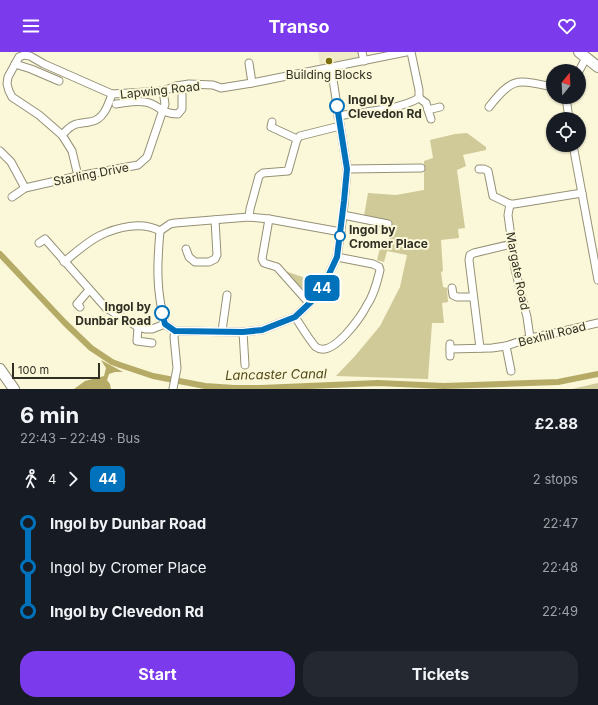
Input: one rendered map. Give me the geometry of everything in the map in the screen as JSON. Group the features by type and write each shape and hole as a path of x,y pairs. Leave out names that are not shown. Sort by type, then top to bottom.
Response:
{"main road":[{"path":"583,55 598,66"},
{"path":"0,369 14,389"}],"street":[{"path":"362,52 364,61"},
{"name":"Lapwing Road","path":"15,64 19,57 30,56 44,64 112,94 163,91 176,86 189,84 213,85 221,88 406,52"},
{"path":"411,52 420,90 419,98"},
{"path":"249,63 252,83"},
{"path":"59,81 15,64 8,77 7,84 12,97 39,115 62,135 72,151 78,176"},
{"path":"330,67 347,169 343,215 341,232 337,257 322,289 295,317 262,330 243,332 175,331 165,324 158,289 157,259 160,231 170,224 249,217 269,219 341,232"},
{"path":"489,107 501,91 517,82 546,86"},
{"name":"Starling Drive","path":"12,197 25,188 142,163 147,157 163,111 165,104 163,91"},
{"path":"62,135 75,124 98,120 105,111 112,94"},
{"path":"116,104 144,101 163,111 178,114 181,112 182,94"},
{"path":"419,98 426,103 431,119"},
{"path":"338,116 412,102 419,98"},
{"path":"428,110 440,107"},
{"path":"272,122 271,128 297,139"},
{"path":"249,217 259,176 268,172 288,171 297,139 303,134 340,126"},
{"path":"0,151 11,162 25,188"},
{"path":"574,152 598,280"},
{"path":"261,165 263,173"},
{"path":"347,169 420,168"},
{"path":"479,169 488,171 493,196 510,204 582,193"},
{"name":"Margate Road","path":"510,204 508,215 512,244 530,338"},
{"path":"343,215 388,224"},
{"path":"269,219 262,259 264,262 277,267 309,303"},
{"path":"186,249 190,257 195,262 209,262 215,259 217,255 215,220"},
{"path":"64,262 99,236 114,230 138,225 150,227 160,231"},
{"path":"39,243 45,239 106,308 138,327 152,329 165,324"},
{"path":"480,348 472,297 469,260 470,255 512,244"},
{"path":"295,317 316,347 322,350 334,345 344,336 367,306 374,290 380,270 379,267 373,264 337,257"},
{"path":"452,288 453,295 457,297 472,297"},
{"path":"80,307 77,304 89,290"},
{"path":"222,331 228,295"},
{"name":"Bexhill Road","path":"450,350 506,346 530,338 598,323"},
{"path":"138,327 137,341 152,343"},
{"path":"173,388 177,363 174,337 175,331"},
{"path":"243,332 245,365"},
{"name":"Bexhill Road","path":"506,346 511,371"}],"shaded area":[{"name":"Building Blocks","path":"318,52 358,52 359,57 320,65"},
{"path":"467,133 486,147 486,150 463,155 466,166 457,170 465,228 458,229 459,238 441,240 443,271 441,272 443,287 447,288 448,302 442,303 444,323 432,323 428,379 336,376 380,326 400,287 407,255 387,251 384,262 377,260 382,241 389,242 392,223 364,216 368,193 396,195 424,190 424,161 433,158 430,140 455,134"},
{"path":"285,271 317,282 319,286 308,296"},
{"path":"101,360 123,372 109,374 107,380 111,389 74,389 85,381 104,376 106,368"},
{"path":"598,383 598,389 572,389"}],"waterway":[{"name":"Lancaster Canal","path":"0,254 65,323 91,348 112,362 153,376 205,386 261,388 378,383 444,386 558,382 598,374"}],"bus line":[{"name":"44","path":"162,313 165,324 175,331 243,332 262,330 295,317 314,299 322,289 337,257 343,215 347,169 337,106"}],"place":[{"name":"Building Blocks","path":"329,61"},
{"name":"Ingol by Clevedon Rd","path":"337,106"},
{"name":"Ingol by Cromer Place","path":"340,236"},
{"name":"Ingol by Dunbar Road","path":"162,313"}]}
